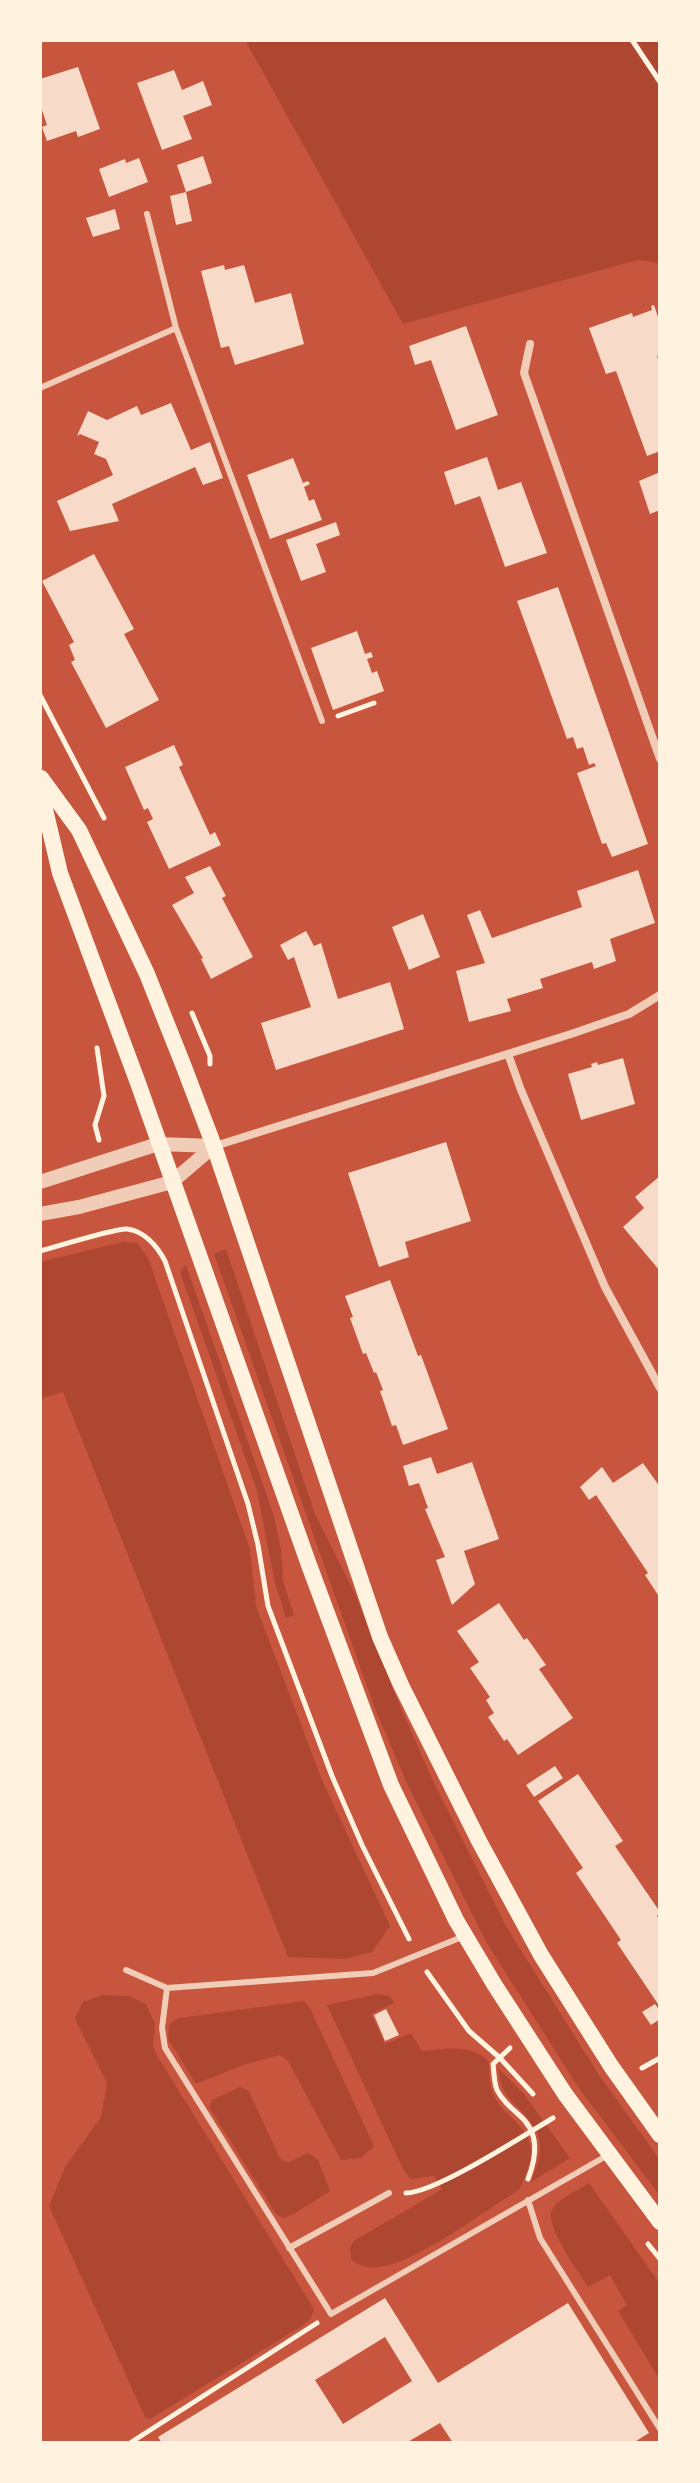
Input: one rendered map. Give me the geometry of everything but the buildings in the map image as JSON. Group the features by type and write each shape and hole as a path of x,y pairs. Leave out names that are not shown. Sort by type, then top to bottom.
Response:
{"main road":[{"path":"40,777 79,830 147,974 214,1146 380,1637 401,1685 479,1841 541,1955 611,2066 660,2135"},
{"path":"40,788 60,873 391,1785 465,1935 526,2034 608,2155 660,2222"}],"street":[{"path":"530,344 524,373 660,759"},
{"path":"40,1182 158,1144 214,1146 629,1014 660,995"},
{"path":"508,1054 605,1287 660,1388"},
{"path":"40,1214 172,1182 214,1146"}],"lane":[{"path":"147,214 176,328 322,721"},
{"path":"40,388 176,328"},
{"path":"126,1970 167,1988 373,1973 465,1935"},
{"path":"167,1988 162,2028 165,2048 331,2314 608,2155"},
{"path":"289,2248 389,2193"},
{"path":"528,2200 540,2238 660,2429"}],"path":[{"path":"632,40 660,82"},
{"path":"322,721 374,703"},
{"path":"95,1125 104,1096"},
{"path":"40,1251 126,1229 146,1237 158,1248 165,1261"},
{"path":"526,2034 493,2064 496,2088 508,2106 522,2117 536,2145 533,2167 525,2186 528,2200"},
{"path":"632,2073 660,2058"},
{"path":"389,2193 417,2193 563,2113"},
{"path":"130,2443 331,2314"}],"shaded area":[{"path":"245,40 660,40 660,263 638,260 403,324"},
{"path":"123,1242 137,1243 148,1258 250,1549 256,1606 322,1780 390,1926 372,1952 345,1959 288,1957 63,1392 40,1399 40,1262"},
{"path":"226,1249 315,1514 355,1594 432,1779 507,1928 599,2075 660,2160 660,2196 578,2087 485,1940 409,1788 375,1709 214,1254"},
{"path":"186,1265 274,1516 283,1581 294,1615 286,1618 275,1583 257,1491 180,1272"},
{"path":"378,1994 390,1996 394,2003 371,2014 385,2044 411,2033 422,2051 467,2050 489,2062 494,2095 523,2129 531,2152 520,2189 431,2246 395,2263 372,2268 351,2259 350,2248 354,2241 442,2189 434,2176 410,2179 402,2167 327,2005"},
{"path":"102,1995 129,1996 146,2004 155,2024 153,2046 158,2057 314,2309 311,2318 302,2326 150,2419 145,2417 49,2206 65,2167 101,2117 107,2083 75,2019 83,2002"},
{"path":"304,2001 374,2146 361,2158 341,2160 288,2061 280,2055 243,2065 196,2084 168,2039 169,2024 179,2018"},
{"path":"498,2068 524,2094 570,2158 531,2182 540,2153 539,2137 530,2121 504,2091"},
{"path":"240,2087 248,2090 281,2160 289,2162 308,2153 318,2160 330,2191 294,2214 283,2218 276,2214 209,2107 212,2100"},
{"path":"589,2183 660,2284 660,2380 618,2311 627,2305 610,2275 588,2287 563,2248 553,2225 551,2215 556,2204"}]}
